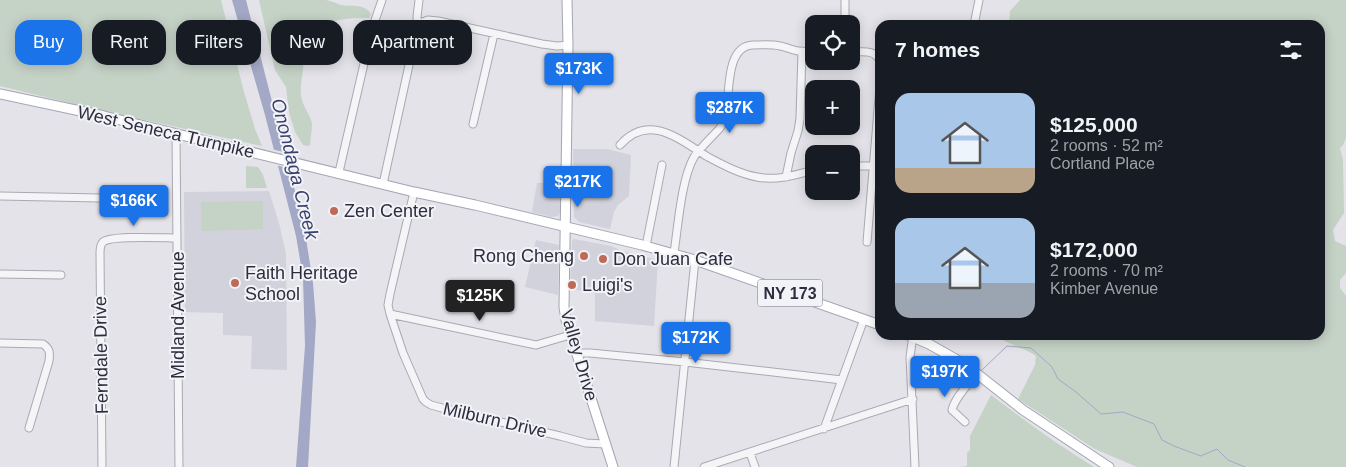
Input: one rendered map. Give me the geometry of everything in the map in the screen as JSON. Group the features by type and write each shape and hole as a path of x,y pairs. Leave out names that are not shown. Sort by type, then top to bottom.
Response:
{"main road":[{"name":"Valley Drive","path":"567,0 564,307 570,335 613,467"},
{"name":"West Seneca Turnpike","path":"0,94 104,116 674,253 875,323"},
{"path":"919,340 966,365 1024,410 1109,467"}],"street":[{"path":"339,172 372,29 382,0"},
{"path":"417,20 419,0"},
{"path":"845,0 845,15"},
{"path":"975,20 979,0"},
{"path":"472,29 542,44 568,45"},
{"path":"473,124 494,34"},
{"path":"674,253 688,171 699,151 724,122 734,59 739,51 750,45 778,45 802,51 800,119 786,177"},
{"path":"860,52 871,52 875,55"},
{"path":"383,184 409,65"},
{"path":"620,146 626,139 638,132 659,130 676,136 721,164 756,177 768,179 805,172"},
{"name":"Midland Avenue","path":"176,134 179,467"},
{"path":"867,242 875,143"},
{"path":"646,246 662,165"},
{"path":"860,166 873,166"},
{"name":"Milburn Drive","path":"414,192 388,304 403,352 423,399 431,405 484,419 586,443 606,444"},
{"path":"0,196 100,198"},
{"name":"Ferndale Drive","path":"102,467 100,254 102,243 116,238 177,238"},
{"path":"674,467 695,260"},
{"path":"0,274 61,276"},
{"path":"390,314 536,345 570,335"},
{"path":"824,429 864,319"},
{"path":"911,340 915,467"},
{"path":"0,343 43,344 49,348 49,361 29,428"},
{"path":"577,353 685,362 842,380"},
{"path":"964,422 952,408 977,374"},
{"path":"704,467 913,399"},
{"path":"750,453 755,467"}],"shaded area":[{"path":"0,0 221,0 226,20 176,20 176,65 237,65 255,129 262,146 82,106 0,86"},
{"path":"259,0 326,0 341,5 365,8 371,14 369,18 338,20 271,20 271,52"},
{"path":"1020,0 1346,0 1346,138 1340,148 1343,160 1344,213 1333,230 1335,241 1346,246 1346,273 1340,280 1340,288 1346,296 1346,467 1137,467 1095,449 1018,399 1035,365 1036,356 1002,340 1325,340 1325,20 1009,20 1010,11"},
{"path":"274,65 304,65 301,96 312,122 310,145 308,146 303,145 295,132 289,112 286,87"},
{"path":"573,149 607,149 631,155 629,196 618,205 614,212 610,229 579,222 574,217"},
{"path":"246,166 258,167 267,188 246,188"},
{"path":"537,183 561,183 561,211 558,216 551,217 532,212"},
{"name":"Faith Heritage School","path":"269,191 286,254 287,370 251,369 252,336 223,335 223,313 185,312 184,192"},
{"path":"263,201 263,229 202,231 201,202"},
{"path":"536,240 559,245 558,295 525,287"},
{"path":"572,240 611,246 622,251 658,260 654,326 595,321 595,293 570,289"},
{"path":"991,395 1094,467 959,467 967,466 970,436"}],"water":[{"path":"232,0 246,0 251,20 238,20"},
{"path":"261,58 304,226 313,283 316,322 308,467 296,467 305,346 303,277 296,236 251,65 261,65"}],"pier":[{"path":"271,149 288,153 292,169 275,165"}],"waterway":[{"path":"982,370 1007,346 1031,348 1052,367 1058,379 1101,414 1123,412 1154,424 1162,440 1174,446 1201,456 1217,449 1228,460 1245,467"}],"place":[{"name":"Zen Center","path":"334,211"},
{"name":"Rong Cheng","path":"584,256"},
{"name":"Don Juan Cafe","path":"603,259"},
{"name":"Faith Heritage School","path":"235,283"},
{"name":"Luigi's","path":"572,285"}],"water label":[{"name":"Onondaga Creek","path":"295,169"}]}
